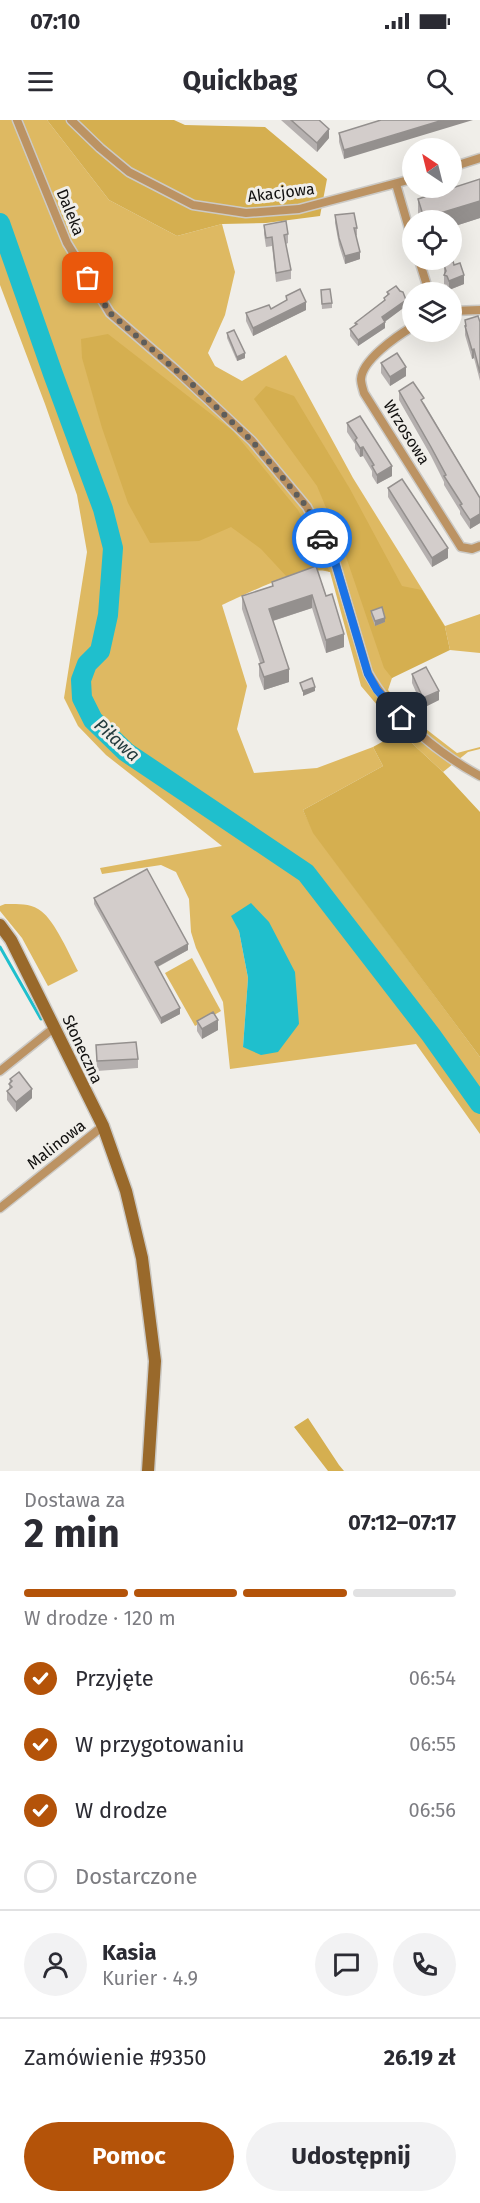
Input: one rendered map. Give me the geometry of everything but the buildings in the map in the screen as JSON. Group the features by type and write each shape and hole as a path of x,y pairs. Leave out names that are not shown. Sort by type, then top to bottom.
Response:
{"street":[{"name":"Daleka","path":"17,120 66,243 110,313 184,377 252,441 307,507 335,562 368,674 377,690 402,718 446,754 480,776"},
{"name":"Akacjowa","path":"70,120 99,148 129,172 193,206 246,213 299,208 402,182"},
{"path":"462,164 480,158"},
{"path":"396,184 404,210"},
{"path":"462,310 480,309"},
{"name":"Wrzosowa","path":"402,333 366,363 361,379 364,393 461,547 472,549 480,546"},
{"name":"Słoneczna","path":"0,925 11,940 103,1126 126,1191 142,1258 155,1361 148,1471"},
{"path":"0,1071 55,1027"},
{"name":"Malinowa","path":"0,1208 103,1126"}],"shaded area":[{"path":"0,120 47,120 109,200 177,236 222,224 235,272 225,315 208,353 215,366 242,381 286,355 353,478 445,626 480,614 480,653 450,650 445,627 392,678 388,690 413,719 457,753 480,747 480,749 468,752 443,772 400,732 361,686 330,572 319,570 292,576 260,587 222,605 247,686 237,729 254,773 317,768 373,747 383,766 303,810 314,833 480,1057 480,1134 416,1044 230,1069 223,1002 196,948 191,932 189,899 176,872 161,865 102,874 100,868 222,846 106,755 78,726 64,698 87,552 77,495 0,285","holes":["232,916 299,1024 243,1047 248,978 239,931"]},
{"path":"47,120 174,120 185,125 265,127 327,179 320,216 266,223 222,224 177,236 109,200"},
{"path":"108,334 233,431 298,510 330,572 323,569 287,577 261,549 231,527 199,541 150,543 128,503 102,428 82,358 81,339"},
{"path":"266,386 294,396 350,489 402,586 422,590 445,627 450,650 392,678 384,668 344,551 317,486 254,399"},
{"path":"400,732 443,772 480,812 480,1057 313,833 303,810 383,766 373,747"},
{"path":"24,904 41,911 57,930 78,971 48,986 22,938 0,911 0,906"},
{"path":"192,958 221,1011 195,1026 165,973"},
{"path":"308,1418 344,1471 328,1471 294,1427"}],"water":[{"path":"251,903 269,922 295,972 299,1024 278,1052 261,1055 243,1047 248,978 239,931 231,916"}],"waterway":[{"name":"Piława","path":"0,223 103,509 113,548 108,615 100,651 87,664 81,680 82,698 93,720 126,752 306,873 431,1035 480,1104"},
{"path":"0,947 41,1019"}],"way so far":[{"path":"88,278 110,313 192,384 252,441 307,507 322,538"}],"route":[{"path":"322,538 335,562 368,674 377,690 402,718"}]}
